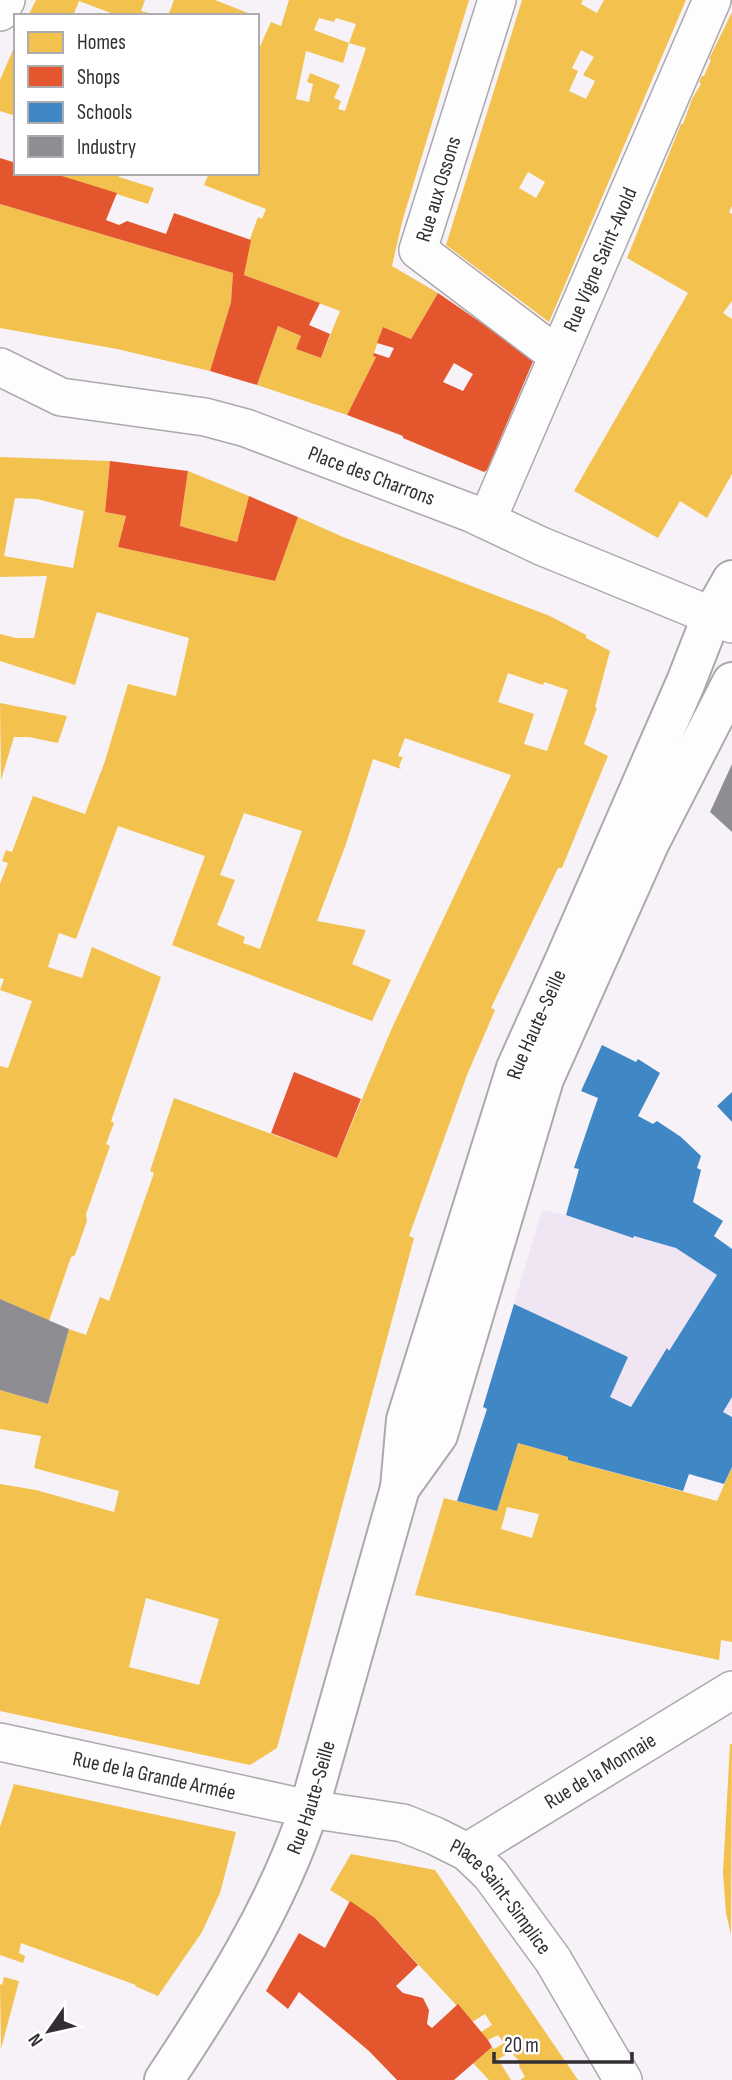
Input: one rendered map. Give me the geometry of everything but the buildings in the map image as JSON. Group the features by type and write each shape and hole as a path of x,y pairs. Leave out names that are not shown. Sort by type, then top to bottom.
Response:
{"street":[{"path":"0,12 6,0"},
{"name":"Rue aux Ossons","path":"497,0 418,250 558,356"},
{"name":"Rue Vigne Saint-Avold","path":"479,517 558,356 712,0"},
{"name":"Place des Charrons","path":"0,367 61,397 205,417 246,428 479,517 541,546 722,619"},
{"name":"Rue Haute-Seille","path":"164,2080 251,1940 289,1866 309,1809 400,1488 406,1420 516,1068 722,619 732,580"},
{"name":"Rue Haute-Seille","path":"400,1488 438,1435 544,1079 650,842 732,682"},
{"name":"Rue de la Monnaie","path":"467,1852 732,1690"},
{"name":"Rue de la Grande Armée","path":"0,1742 309,1809"},
{"name":"Place Saint-Simplice","path":"309,1809 403,1823 467,1852 491,1875 545,1950 623,2080"}],"shaded area":[{"path":"598,1098 652,1124 657,1121 681,1137 701,1156 697,1168 701,1170 693,1202 723,1221 714,1236 732,1249 732,1417 681,1391 662,1424 542,1365 514,1304 542,1210 566,1215 579,1170 574,1168"}]}
